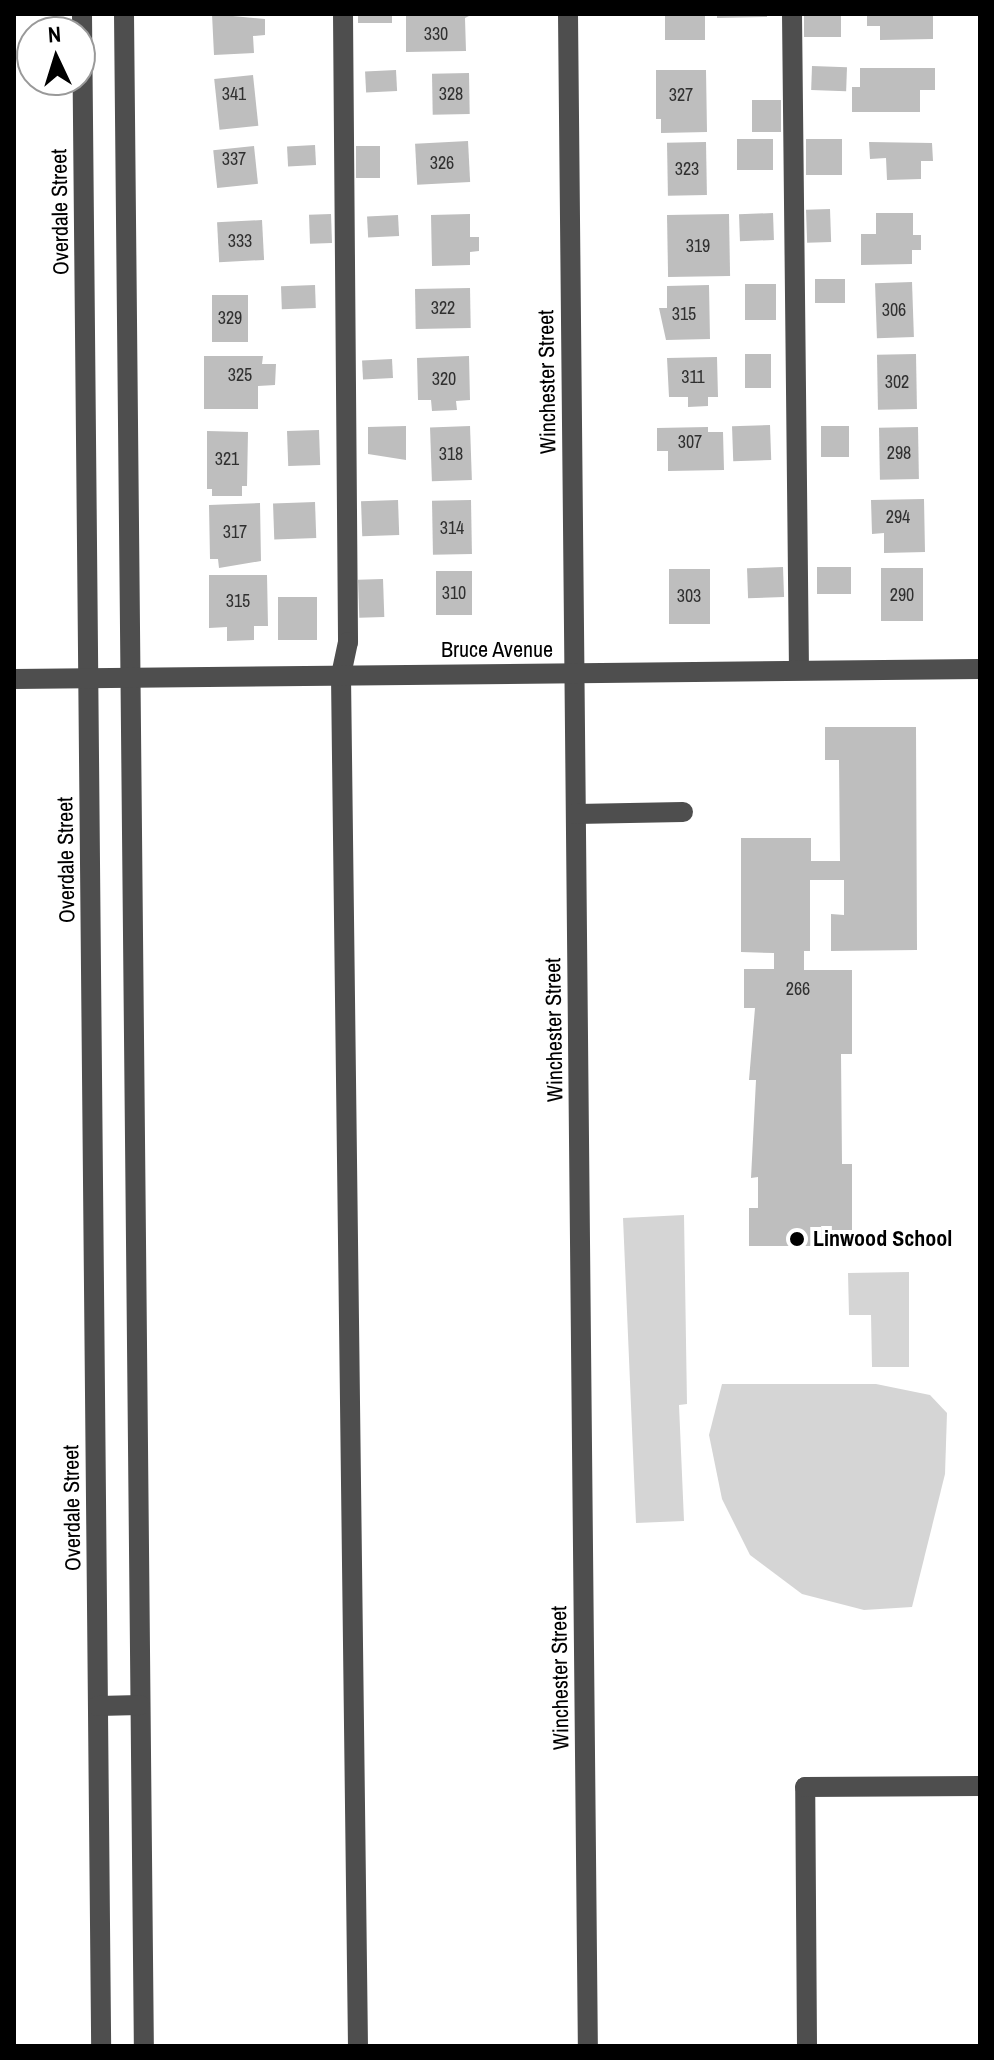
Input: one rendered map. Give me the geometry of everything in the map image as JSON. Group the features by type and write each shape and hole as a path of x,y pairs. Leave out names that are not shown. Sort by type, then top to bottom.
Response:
{"street":[{"name":"Overdale Street","path":"82,14 101,2046"},
{"path":"124,14 144,2046"},
{"path":"343,14 348,642 341,676 358,2046"},
{"name":"Winchester Street","path":"568,14 588,2046"},
{"path":"792,14 799,670"},
{"name":"Bruce Avenue","path":"14,679 980,669"},
{"path":"576,814 683,812"},
{"path":"98,1706 140,1705"},
{"path":"807,2046 805,1787 980,1786"}],"shaded area":[{"path":"684,1215 687,1404 679,1405 684,1521 636,1523 623,1218"},
{"path":"909,1272 909,1367 872,1367 871,1315 849,1315 848,1273"},
{"path":"722,1384 876,1384 930,1395 947,1413 945,1474 912,1607 864,1610 802,1594 750,1555 722,1499 709,1435"}],"building":[{"path":"212,14 265,19 265,35 253,36 254,53 214,55"},
{"path":"358,14 392,14 392,23 358,23"},
{"path":"406,14 473,14 465,18 466,51 406,52"},
{"path":"665,14 705,14 705,40 665,40"},
{"path":"717,14 767,14 767,17 717,18"},
{"path":"804,14 841,14 841,37 804,37"},
{"path":"867,14 933,14 933,39 880,40 880,26 867,26"},
{"path":"812,66 847,67 846,91 811,90"},
{"path":"860,68 935,68 935,90 920,90 920,112 852,112 852,87 860,87"},
{"path":"396,70 397,91 366,93 365,72"},
{"path":"656,70 706,70 707,132 661,133 661,119 656,119"},
{"path":"469,73 470,114 433,115 432,74"},
{"path":"253,75 258,126 220,130 214,79"},
{"path":"752,100 781,100 781,132 752,132"},
{"path":"737,139 773,139 773,170 737,170"},
{"path":"806,139 842,139 842,175 806,175"},
{"path":"468,141 470,182 417,185 415,144"},
{"path":"706,142 707,195 668,196 667,143"},
{"path":"869,142 932,143 933,161 921,161 921,179 887,180 886,158 870,159"},
{"path":"315,145 316,165 288,166 287,146"},
{"path":"254,146 258,184 217,188 213,150"},
{"path":"356,146 380,146 380,178 356,178"},
{"path":"830,209 831,242 807,243 806,210"},
{"path":"773,213 774,240 740,241 739,214"},
{"path":"876,213 913,213 913,235 921,235 921,250 912,250 912,264 861,265 861,234 876,234"},
{"path":"331,214 332,243 310,244 309,215"},
{"path":"470,214 470,237 479,237 479,251 470,252 470,265 432,266 431,215"},
{"path":"729,214 730,276 668,277 667,215"},
{"path":"398,215 399,236 368,238 367,217"},
{"path":"262,220 264,260 219,262 217,222"},
{"path":"815,279 845,279 845,303 815,303"},
{"path":"912,282 914,337 877,338 875,283"},
{"path":"745,284 776,284 776,320 745,320"},
{"path":"315,285 316,308 282,309 281,286"},
{"path":"709,285 710,339 666,340 659,308 667,308 667,286"},
{"path":"470,288 471,328 416,329 415,289"},
{"path":"212,295 248,295 248,342 212,342"},
{"path":"745,354 771,354 771,388 745,388"},
{"path":"916,354 917,409 878,410 877,355"},
{"path":"204,356 263,356 262,364 276,364 275,385 258,386 258,409 204,409"},
{"path":"469,356 470,400 456,401 457,410 432,411 431,400 418,400 417,358"},
{"path":"717,357 718,397 708,397 708,406 688,407 688,397 669,397 667,358"},
{"path":"392,359 393,378 363,380 362,361"},
{"path":"770,425 771,460 733,461 732,426"},
{"path":"406,426 406,460 368,454 368,427"},
{"path":"470,426 472,480 432,481 430,427"},
{"path":"821,426 849,426 849,457 821,457"},
{"path":"708,427 708,432 723,432 724,470 668,471 668,451 657,451 657,428"},
{"path":"918,427 919,479 880,480 879,428"},
{"path":"319,430 320,465 288,466 287,431"},
{"path":"207,431 248,432 247,486 242,486 242,496 212,496 212,489 207,489"},
{"path":"924,499 925,552 884,553 884,533 872,534 871,500"},
{"path":"398,500 399,535 362,536 361,501"},
{"path":"471,500 472,554 433,555 432,501"},
{"path":"315,502 316,538 274,539 273,503"},
{"path":"260,503 261,561 219,568 218,559 210,559 209,505"},
{"path":"783,567 784,597 748,598 747,568"},
{"path":"817,567 851,567 851,594 817,594"},
{"path":"881,568 923,568 923,621 881,621"},
{"path":"669,569 710,569 710,624 669,624"},
{"path":"436,571 472,571 472,615 436,615"},
{"path":"209,575 267,575 268,626 254,626 254,640 227,641 227,627 209,628"},
{"path":"383,579 384,617 359,618 358,580"},
{"path":"278,597 317,597 317,640 278,640"},
{"path":"825,727 916,727 917,950 831,951 831,914 844,915 844,880 810,880 810,951 804,951 804,970 852,970 852,1054 841,1054 842,1164 852,1164 852,1246 749,1246 749,1208 758,1208 758,1177 751,1178 756,1080 749,1080 755,1008 744,1008 744,969 774,969 774,953 741,952 741,838 811,838 811,861 840,861 839,760 825,760"}],"place":[{"name":"Linwood School","path":"797,1239"}]}
